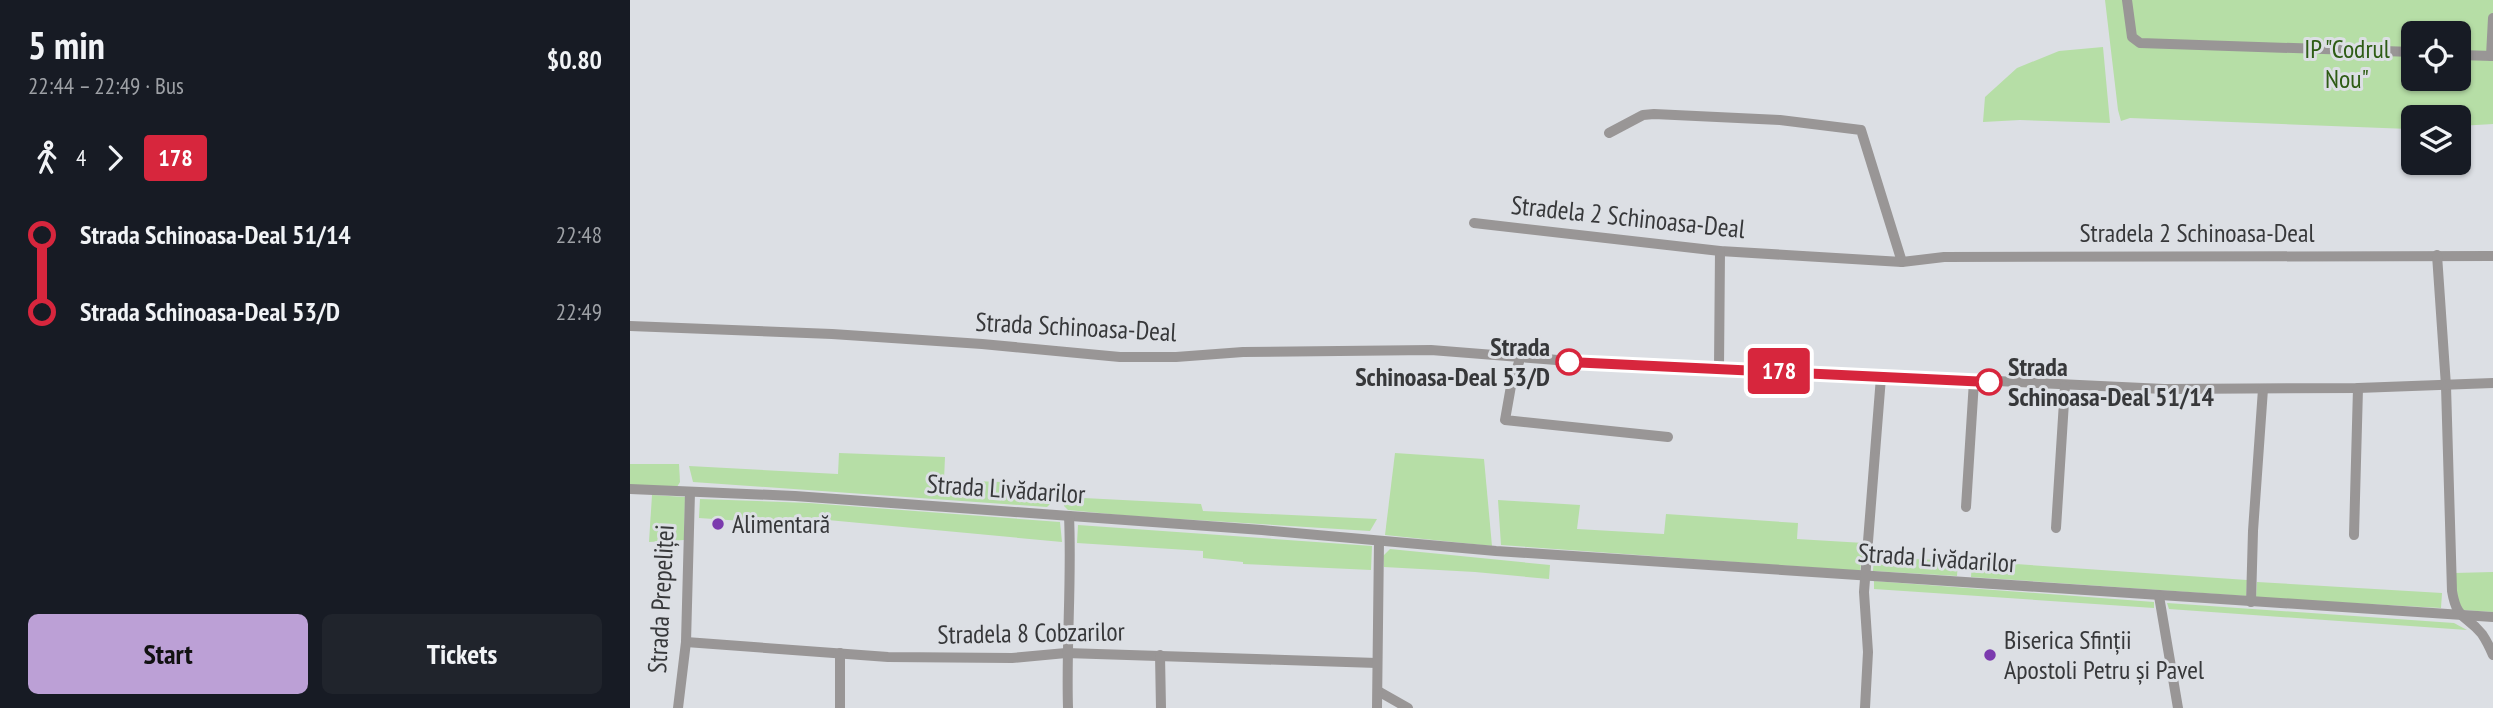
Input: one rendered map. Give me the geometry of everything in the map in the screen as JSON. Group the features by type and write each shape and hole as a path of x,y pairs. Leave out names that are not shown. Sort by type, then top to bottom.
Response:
{"street":[{"path":"2127,0 2132,37 2140,44 2401,52"},
{"path":"2471,55 2492,56 2493,18"},
{"path":"1609,133 1643,115 1654,114 1780,120 1861,130 1902,262"},
{"name":"Stradela 2 Schinoasa-Deal","path":"1474,223 1720,251 1902,262 1944,257 2493,256"},
{"path":"1719,368 1720,251"},
{"path":"2437,255 2446,386 2450,572 2454,606 2459,614 2482,634 2493,655"},
{"name":"Strada Schinoasa-Deal","path":"630,326 832,334 1121,357 1176,357 1242,352 1431,350 1633,366 2065,386 2263,389 2493,383"},
{"path":"1520,359 1511,386 1505,420 1668,437"},
{"path":"1865,708 1868,652 1864,592 1881,377"},
{"path":"1966,507 1974,381"},
{"path":"2056,528 2065,386"},
{"path":"2354,536 2358,388"},
{"path":"2251,602 2263,389"},
{"name":"Strada Livădarilor","path":"630,489 794,496 1866,576 2493,617"},
{"name":"Strada Prepeliței","path":"678,708 686,642 690,492"},
{"path":"1068,708 1066,653 1070,581 1069,516"},
{"path":"1377,708 1379,541"},
{"path":"2158,596 2178,708"},
{"name":"Stradela 8 Cobzarilor","path":"686,642 888,657 1000,658 1066,653 1377,663"},
{"path":"840,653 840,708"},
{"path":"1160,655 1161,708"},
{"path":"1378,691 1408,708"}],"green space":[{"name":"IP \"Codrul Nou\"","path":"2105,0 2493,0 2493,124 2471,125 2471,105 2401,105 2401,129 2130,118 2121,121"},
{"path":"2103,47 2110,123 2020,120 1983,122 1985,97 2017,68 2059,51"},
{"path":"839,453 945,457 944,480 1002,482 1003,492 1056,494 1056,498 1047,507 693,482 689,466 838,474"},
{"path":"1395,453 1484,459 1492,546 1385,535"},
{"path":"630,464 679,464 680,482 677,487 630,486"},
{"path":"652,495 685,497 684,540 649,542"},
{"path":"1064,497 1201,504 1203,511 1377,519 1370,531 1131,516 1068,510 1064,506"},
{"path":"700,499 809,503 1060,522 1062,542 817,519 815,526 699,518"},
{"path":"1498,500 1580,505 1577,529 1664,534 1666,514 1798,523 1797,539 1864,543 1860,571 1501,545"},
{"path":"1078,525 1372,546 1371,570 1243,564 1203,558 1203,551 1077,543"},
{"path":"1390,549 1550,565 1549,579 1384,567 1383,556"},
{"path":"1874,557 1958,561 1957,576 1873,571"},
{"path":"1972,561 2247,580 2246,596 1971,577"},
{"path":"2493,572 2493,612 2463,610 2459,605 2454,573"},
{"path":"1874,581 2154,602 2154,608 1874,589"},
{"path":"2257,582 2442,593 2441,608 2256,598"},
{"path":"2167,603 2454,623 2467,630 2169,609"}],"bus line":[{"name":"178","path":"1569,362 1989,382"}],"place":[{"name":"Strada Schinoasa-Deal 53/D","path":"1569,362"},
{"name":"Strada Schinoasa-Deal 51/14","path":"1989,382"},
{"name":"Alimentară","path":"718,524"},
{"name":"Biserica Sfinții Apostoli Petru și Pavel","path":"1990,655"}]}
